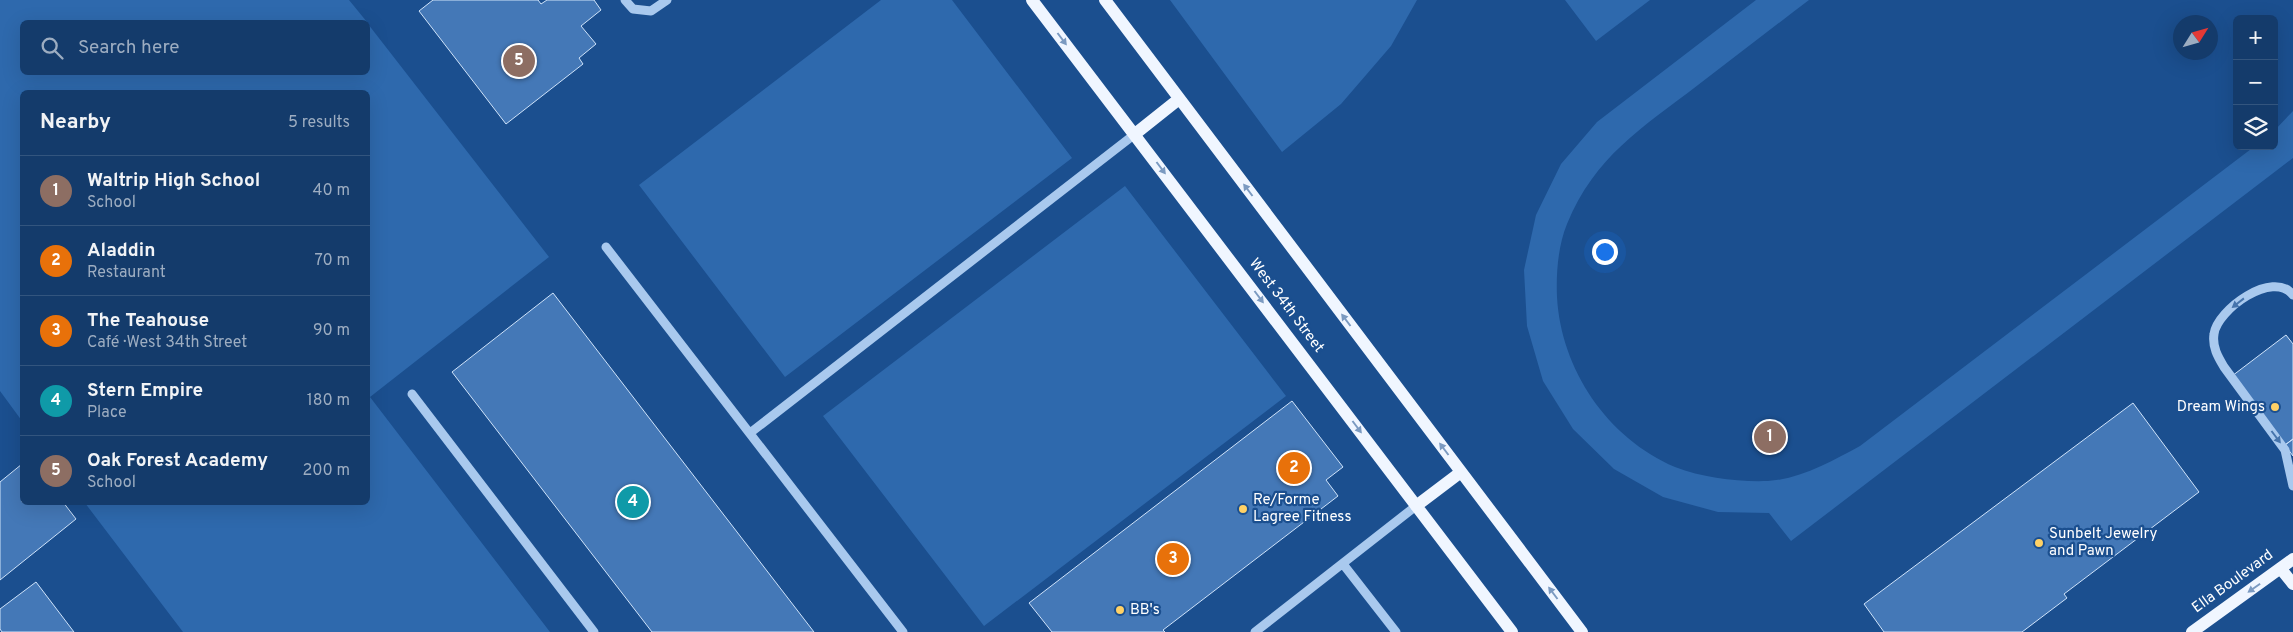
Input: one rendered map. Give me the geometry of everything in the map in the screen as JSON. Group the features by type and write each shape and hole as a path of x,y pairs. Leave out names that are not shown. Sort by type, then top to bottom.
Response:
{"main road":[{"name":"West 34th Street","path":"1032,0 1512,632"},
{"path":"1105,0 1582,632"},
{"path":"1135,134 1180,99"},
{"path":"1416,506 1461,472"},
{"name":"Ella Boulevard","path":"2192,632 2293,559"},
{"path":"2281,569 2293,584"}],"lane":[{"path":"625,0 632,9 651,11 666,0"},
{"path":"750,433 1135,134"},
{"path":"606,247 904,632"},
{"path":"2293,295 2282,288 2260,289 2248,295 2221,319 2214,332 2216,354 2285,450 2293,486"},
{"path":"412,394 594,632"},
{"path":"1255,632 1416,506"},
{"path":"1343,564 1396,632"}],"shaded area":[{"path":"0,0 349,0 365,20 20,20 20,75 370,75 370,27 549,257 370,397 370,90 20,90 20,418 0,391"},
{"path":"881,0 952,0 1072,158 785,377 639,185"},
{"path":"1170,0 1417,0 1391,46 1341,104 1282,152"},
{"path":"1565,0 1650,0 1596,41"},
{"path":"1756,0 1809,0 1639,130 1606,161 1578,200 1567,224 1557,269 1557,297 1560,324 1568,350 1578,375 1592,398 1609,419 1628,438 1651,454 1675,467 1697,474 1744,481 1780,480 1792,477 1838,458 1860,446 2250,150 2278,150 2278,127 2293,111 2293,158 1791,541 1769,513 1718,512 1663,497 1614,469 1573,429 1543,381 1527,326 1524,270 1536,215 1561,164 1597,122"},
{"path":"1125,186 1286,396 984,626 823,416"},
{"path":"370,397 550,632 183,632 87,505 370,505"}],"building":[{"path":"433,0 538,0 541,4 547,0 594,0 601,10 581,26 596,44 579,58 583,64 506,124 419,11"},
{"path":"553,293 814,632 652,632 452,372"},
{"name":"Dream Wings","path":"2286,335 2293,344 2293,439 2285,445 2232,376"},
{"path":"1292,401 1343,467 1326,480 1338,496 1163,630 1165,632 1052,632 1029,603"},
{"name":"Sunbelt Jewelry and Pawn","path":"2133,403 2199,492 2064,594 2067,598 2022,632 1884,632 1864,604"},
{"path":"2293,439 2293,456 2285,445"},
{"path":"20,466 20,505 65,505 76,519 0,580 0,482"},
{"path":"36,582 74,632 2,632 0,629 0,609"}],"place":[{"name":"Oak Forest Academy","path":"519,61"},
{"name":"Dream Wings","path":"2275,407"},
{"name":"Waltrip High School","path":"1770,437"},
{"name":"Aladdin","path":"1294,468"},
{"name":"Stern Empire","path":"633,502"},
{"name":"Re/Forme Lagree Fitness","path":"1243,509"},
{"name":"Sunbelt Jewelry and Pawn","path":"2039,543"},
{"name":"The Teahouse","path":"1173,559"},
{"name":"BB's","path":"1120,610"}]}
